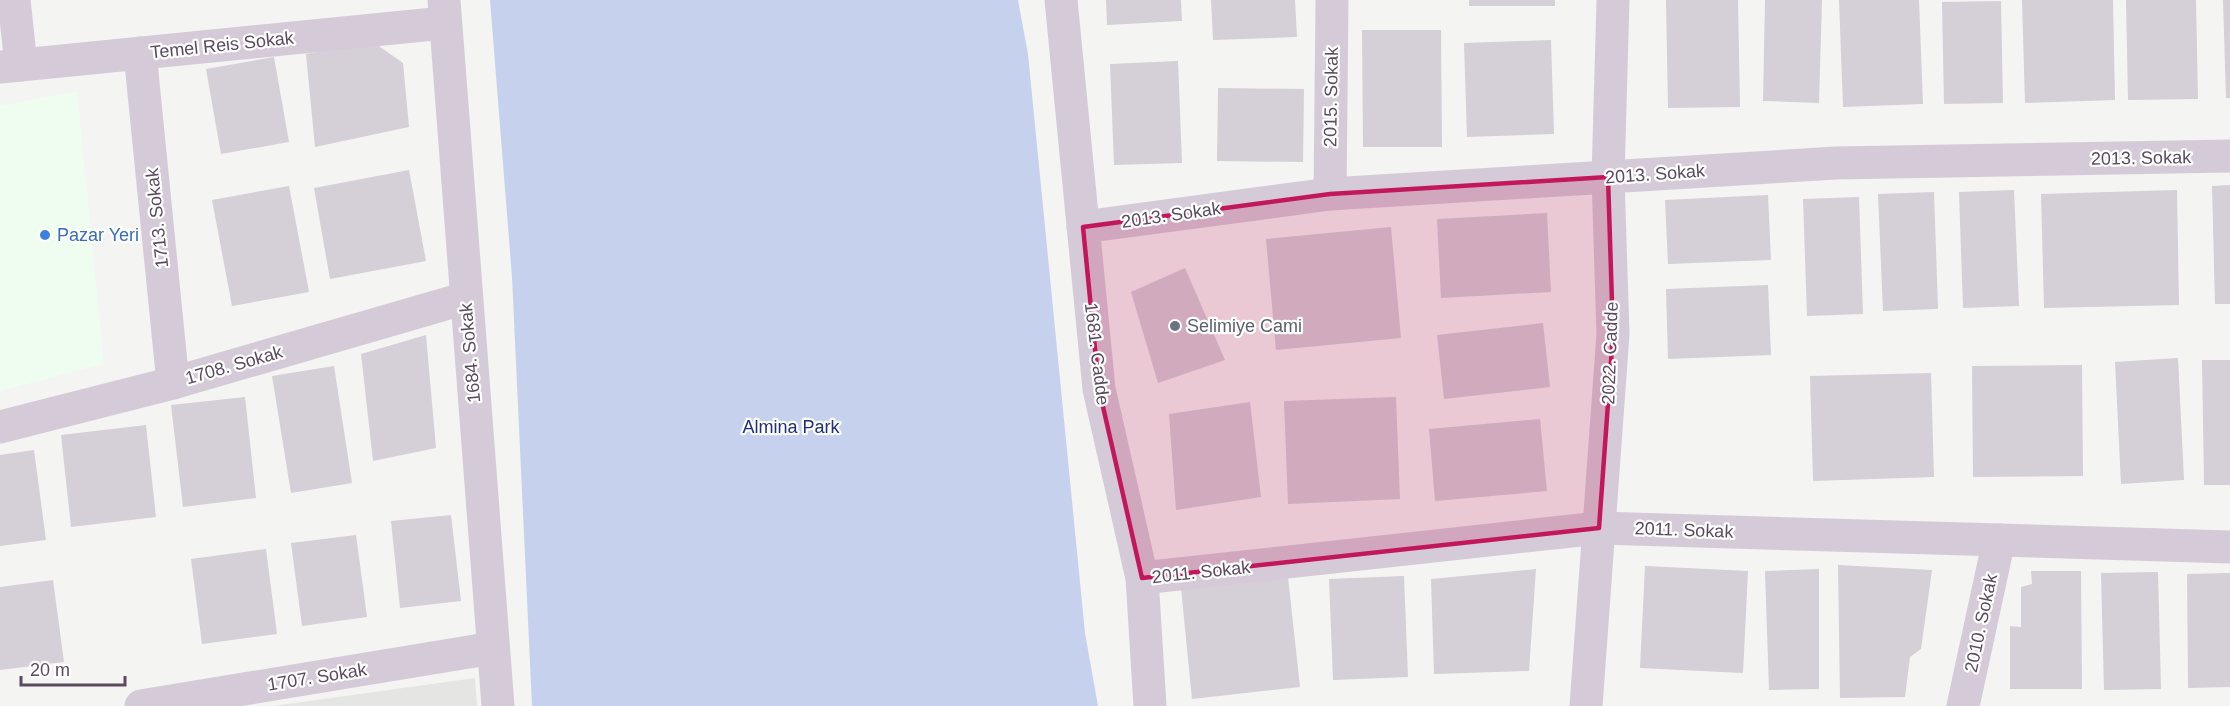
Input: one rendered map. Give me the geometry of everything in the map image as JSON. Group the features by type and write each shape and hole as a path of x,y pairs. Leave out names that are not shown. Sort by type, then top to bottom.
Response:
{"street":[{"path":"11,66 14,0"},
{"name":"1681. Cadde","path":"1061,0 1099,389 1142,578 1150,706"},
{"name":"2015. Sokak","path":"1330,194 1332,0"},
{"name":"2022. Cadde","path":"1586,706 1613,334 1608,177 1613,0"},
{"name":"Temel Reis Sokak","path":"11,66 140,53 444,11"},
{"name":"1684. Sokak","path":"444,11 498,706"},
{"name":"1713. Sokak","path":"140,53 173,383"},
{"name":"2013. Sokak","path":"1083,227 1330,194 1836,163 2230,156"},
{"name":"1708. Sokak","path":"0,427 173,383 466,298"},
{"name":"2011. Sokak","path":"1142,578 1599,528 2230,547"},
{"name":"2010. Sokak","path":"1963,706 1999,540"},
{"name":"1707. Sokak","path":"141,706 493,648"}],"highlighted area":[{"path":"1608,177 1613,334 1599,528 1142,578 1099,389 1083,227 1330,194"}],"shaded area":[{"name":"Pazar Yeri","path":"77,91 104,364 0,391 0,106"},
{"path":"475,678 477,706 273,706"}],"green space":[{"name":"Almina Park","path":"490,0 1018,0 1028,54 1085,633 1098,706 532,706 512,277"}],"building":[{"path":"1106,0 1181,0 1182,21 1107,25"},
{"path":"1211,0 1295,0 1297,37 1213,40"},
{"path":"1469,0 1555,0 1555,6 1469,6"},
{"path":"1666,0 1738,0 1740,107 1668,108"},
{"path":"1765,0 1822,0 1819,103 1763,101"},
{"path":"1839,0 1919,0 1923,104 1843,107"},
{"path":"2022,0 2113,0 2115,100 2025,103"},
{"path":"2126,0 2196,0 2198,99 2128,100"},
{"path":"2223,0 2230,0 2230,98 2226,98"},
{"path":"2001,1 2003,103 1944,104 1942,2"},
{"path":"1362,30 1441,30 1442,147 1363,147"},
{"path":"1551,40 1554,134 1467,137 1464,43"},
{"path":"373,42 403,63 409,127 315,147 306,54"},
{"path":"274,57 289,142 221,154 206,69"},
{"path":"1178,61 1182,163 1114,165 1110,64"},
{"path":"1218,88 1304,89 1303,162 1217,161"},
{"path":"409,170 426,261 330,279 314,188"},
{"path":"2230,185 2230,304 2215,304 2212,186"},
{"path":"289,186 309,292 232,306 212,200"},
{"path":"2014,190 2019,306 1963,308 1959,192"},
{"path":"2177,190 2179,305 2044,308 2041,194"},
{"path":"1934,192 1938,309 1883,311 1878,194"},
{"path":"1768,195 1771,260 1668,264 1665,200"},
{"path":"1859,197 1863,314 1807,316 1803,199"},
{"path":"1547,213 1551,292 1441,298 1437,219"},
{"path":"1391,227 1401,338 1276,350 1266,239"},
{"name":"Selimiye Cami","path":"1185,268 1225,360 1158,383 1131,292"},
{"path":"1768,285 1771,355 1668,359 1666,289"},
{"path":"1543,323 1550,387 1444,399 1437,335"},
{"path":"426,335 436,448 373,461 361,354"},
{"path":"2178,358 2184,480 2121,484 2115,362"},
{"path":"2202,360 2230,360 2230,485 2204,485"},
{"path":"2082,365 2083,476 1973,477 1972,366"},
{"path":"334,366 352,483 291,493 272,376"},
{"path":"1931,373 1934,477 1813,481 1810,376"},
{"path":"245,397 256,498 183,507 171,405"},
{"path":"1396,397 1400,499 1288,504 1284,401"},
{"path":"1250,402 1261,497 1176,510 1169,414"},
{"path":"1540,419 1547,491 1435,501 1429,429"},
{"path":"146,425 156,517 71,527 61,435"},
{"path":"34,450 46,540 0,546 0,455"},
{"path":"451,515 461,601 400,608 391,521"},
{"path":"356,535 367,617 302,626 291,543"},
{"path":"266,549 277,634 202,644 191,559"},
{"path":"1838,565 1932,570 1921,649 1910,657 1905,697 1840,698"},
{"path":"1645,566 1748,571 1743,673 1640,668"},
{"path":"1536,569 1529,671 1434,674 1431,579"},
{"path":"1819,569 1819,689 1769,690 1765,571"},
{"path":"2031,571 2081,571 2082,689 2010,689 2010,626 2021,627 2021,587 2032,584"},
{"path":"2158,572 2161,689 2104,690 2101,573"},
{"path":"2230,573 2230,687 2188,688 2187,574"},
{"path":"1404,576 1408,677 1333,680 1329,579"},
{"path":"1288,577 1300,687 1192,699 1181,588"},
{"path":"53,580 64,662 0,670 0,587"}],"place":[{"name":"Pazar Yeri","path":"45,235"},
{"name":"Selimiye Cami","path":"1175,326"}]}
